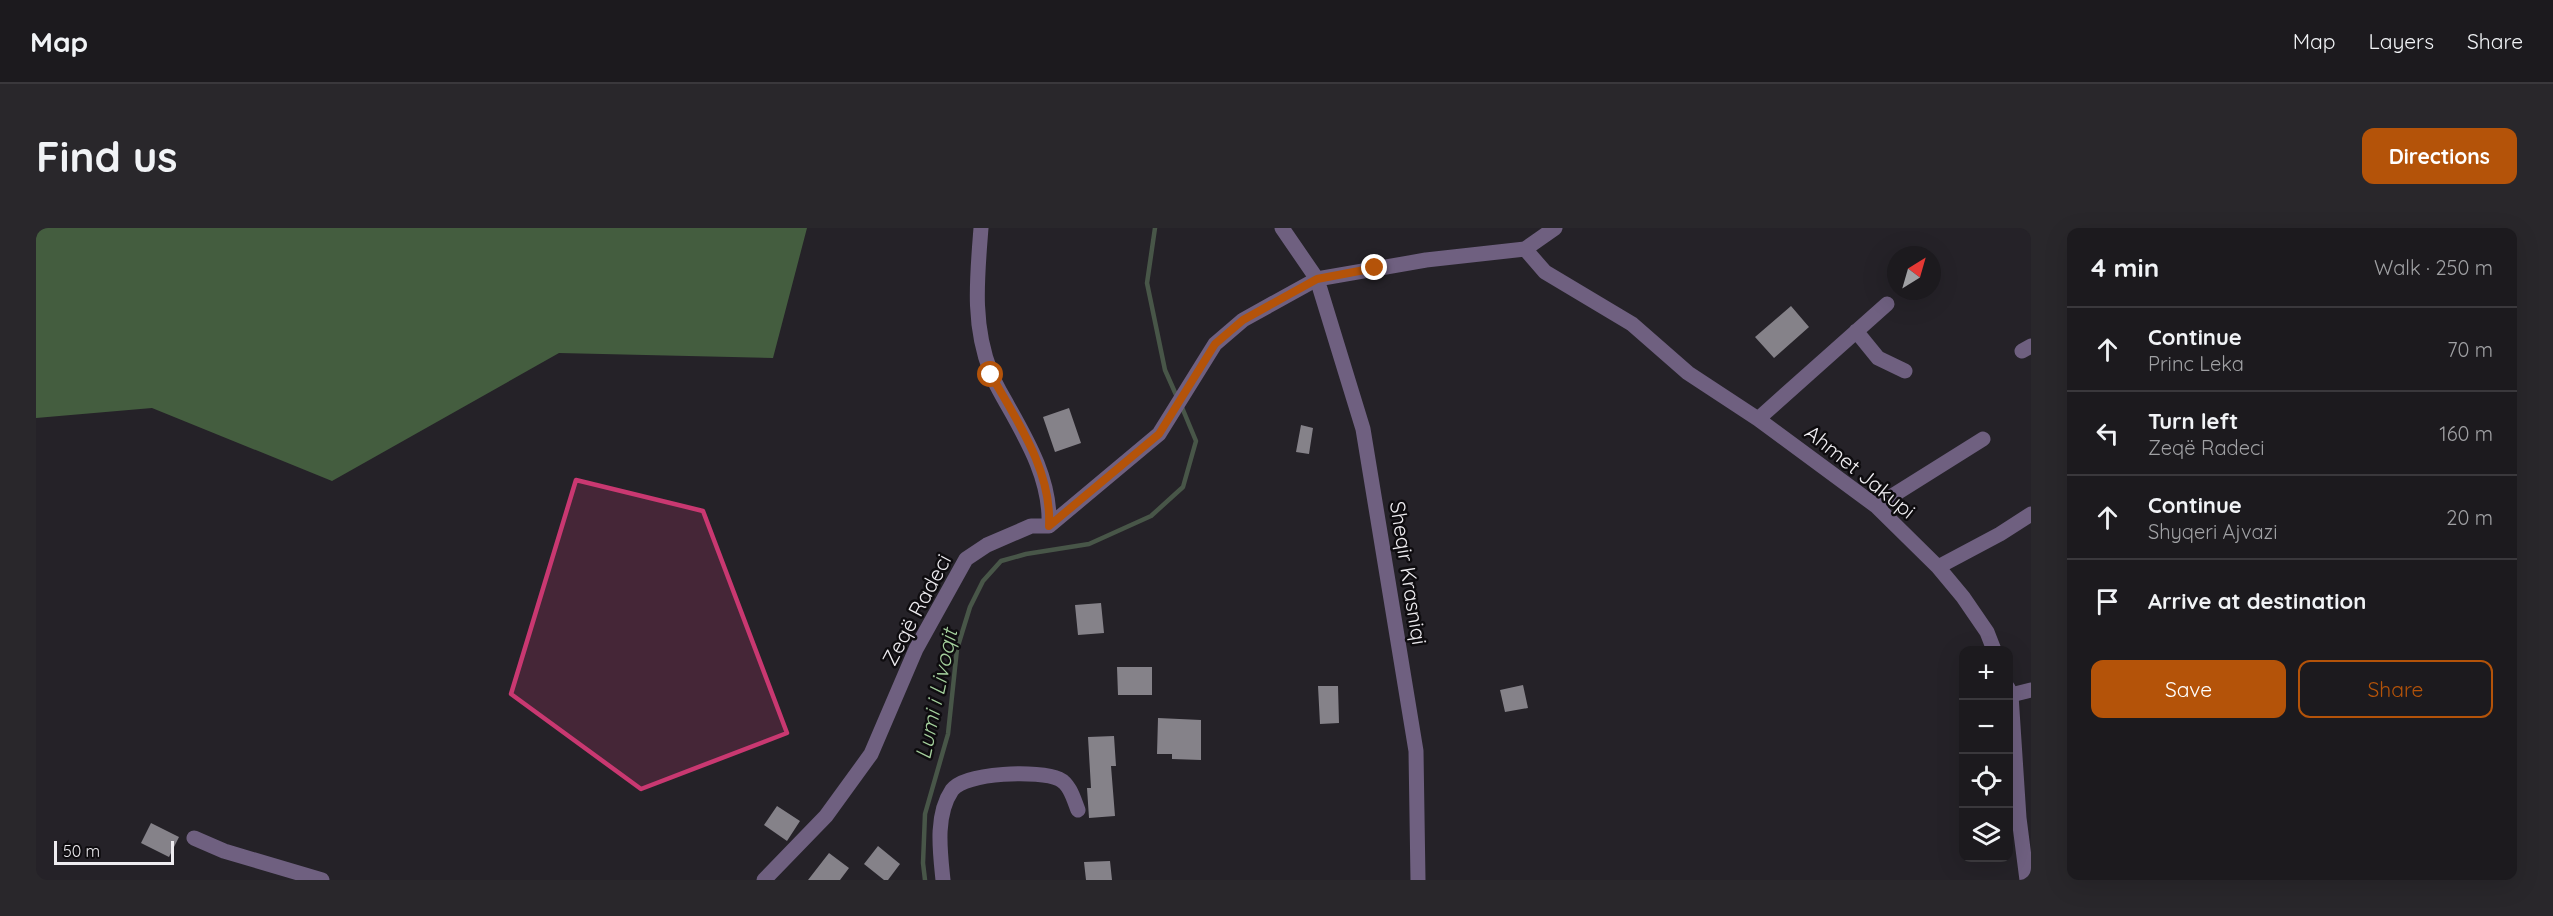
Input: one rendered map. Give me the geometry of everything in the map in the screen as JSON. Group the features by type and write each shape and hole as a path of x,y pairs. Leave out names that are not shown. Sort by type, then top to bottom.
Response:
{"street":[{"path":"981,228 977,283 978,333 991,375 1039,466 1050,510 1049,526"},
{"name":"Sheqir Krasniqi","path":"1282,228 1317,279 1363,429 1416,751 1418,880"},
{"path":"1049,526 1159,434 1215,344 1243,320 1317,279 1426,260 1525,249 1555,228"},
{"name":"Ahmet Jakupi","path":"1525,249 1545,272 1632,324 1688,373 1758,419 1876,506 1938,567 1987,632 1992,646"},
{"path":"1758,419 1887,304"},
{"path":"1856,331 1878,358 1905,371"},
{"path":"1876,506 1983,439"},
{"path":"1938,567 2000,534 2031,514"},
{"name":"Zeqë Radeci","path":"764,880 826,816 871,754 916,649 966,560 987,546 1031,526 1049,526"},
{"path":"2013,691 2031,690"},
{"path":"2011,700 2025,817 2027,880"},
{"path":"943,880 940,853 942,808 954,787 971,779 1008,775 1045,775 1062,780 1070,791 1078,810"},
{"path":"194,838 224,851 322,880"}],"highlighted area":[{"path":"576,480 703,511 787,733 641,789 511,694"}],"green space":[{"path":"36,228 807,228 773,358 559,353 332,481 152,408 36,418"}],"building":[{"path":"1791,306 1809,327 1774,358 1755,337"},
{"path":"1069,408 1081,443 1055,452 1043,417"},
{"path":"1301,425 1313,428 1309,454 1296,452"},
{"path":"1101,603 1104,633 1078,635 1075,605"},
{"path":"1117,667 1152,667 1152,695 1118,695"},
{"path":"1523,685 1528,708 1505,712 1500,690"},
{"path":"1318,686 1338,686 1339,723 1320,724"},
{"path":"1158,718 1201,720 1201,760 1172,759 1172,754 1157,754"},
{"path":"1114,736 1116,766 1111,766 1115,816 1089,818 1087,788 1091,788 1088,737"},
{"path":"777,806 800,821 787,841 764,825"},
{"path":"151,823 179,837 169,857 141,843"},
{"path":"878,846 900,864 888,880 884,880 864,864"},
{"path":"829,853 849,868 840,880 808,880"},
{"path":"1110,861 1112,880 1086,880 1084,862"}],"waterway":[{"name":"Lumi i Livoqit","path":"1155,228 1147,283 1165,370 1177,397"},
{"name":"Lumi i Livoqit","path":"925,880 923,863 925,814 948,734 957,649 970,607 983,581 1001,561 1026,554 1089,544 1151,516 1183,487 1196,441 1181,405"}],"route":[{"path":"991,375 1039,466 1050,510 1049,526 1159,434 1215,344 1243,320 1317,279 1375,268"}]}
